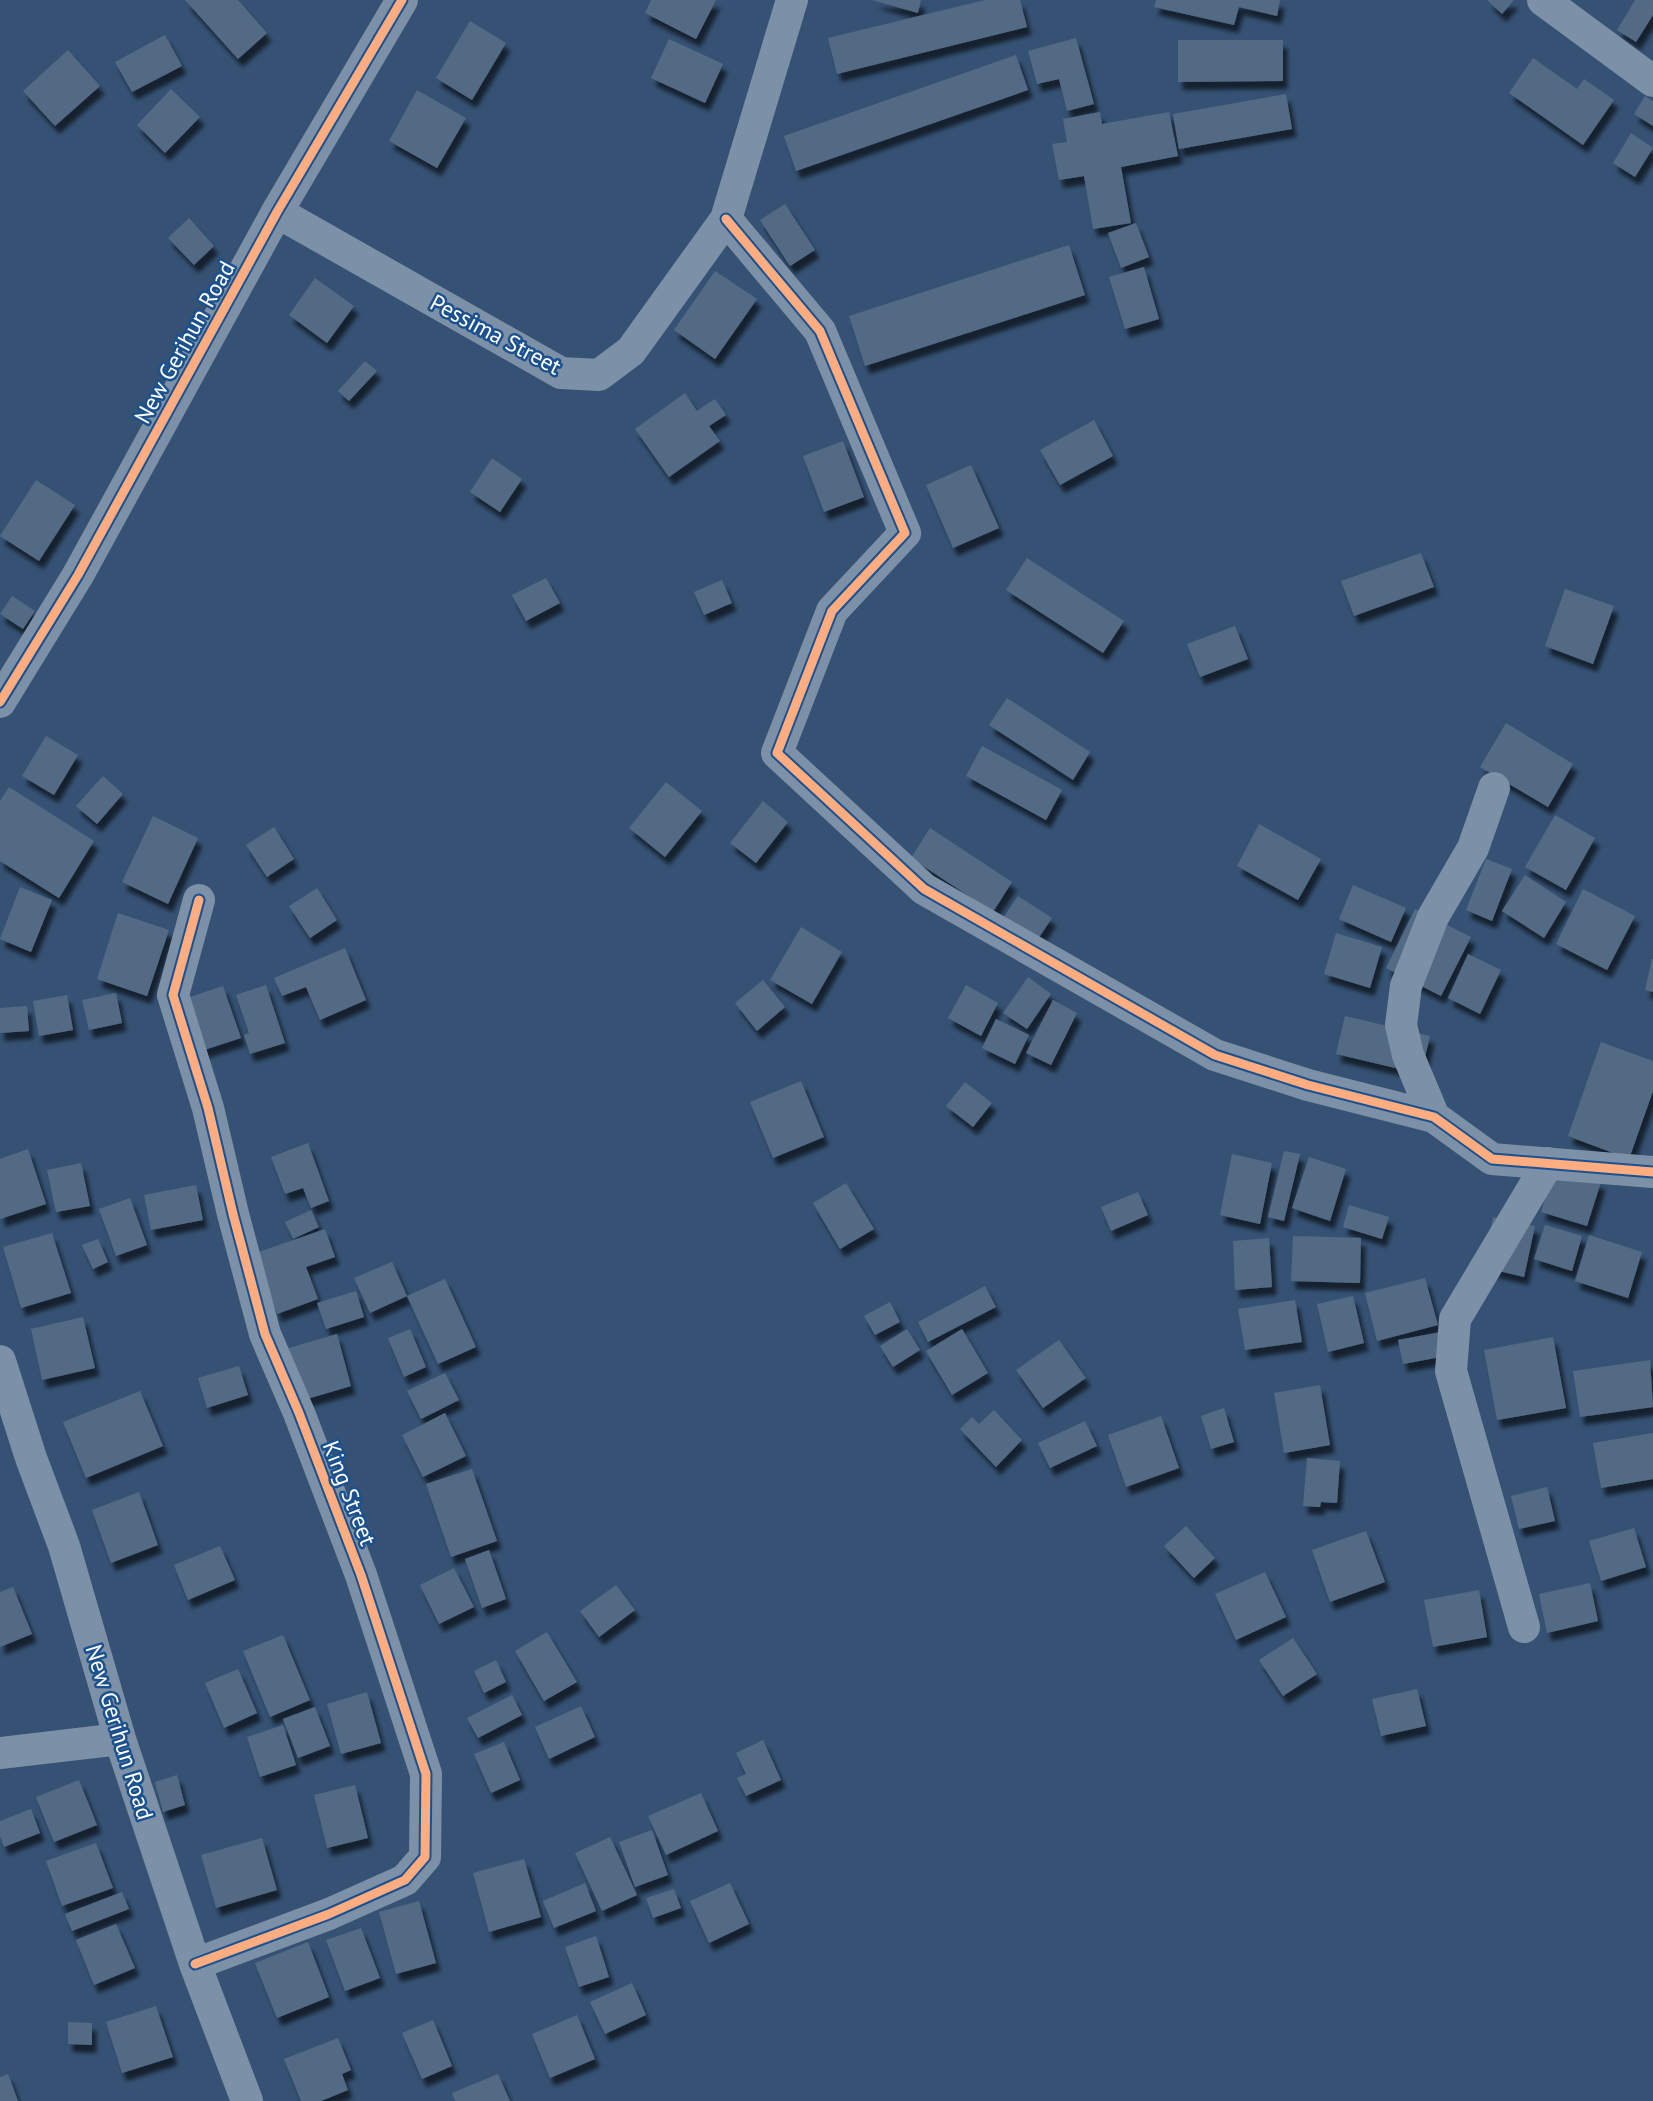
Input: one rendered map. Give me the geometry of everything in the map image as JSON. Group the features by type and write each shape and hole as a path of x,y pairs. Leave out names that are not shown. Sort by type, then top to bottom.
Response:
{"street":[{"name":"New Gerihun Road","path":"0,702 78,575 277,212 402,0"},
{"name":"Pessima Street","path":"277,212 561,373 599,375 631,351 726,219 792,0"},
{"path":"1543,0 1653,81"},
{"path":"726,219 820,331 905,533 832,611 777,753 924,889 1215,1055 1308,1085 1434,1117 1492,1159 1653,1172"},
{"path":"1434,1117 1408,1055 1401,1025 1406,986 1433,917 1473,848 1493,788"},
{"name":"King Street","path":"195,1964 329,1914 405,1880 425,1857 426,1774 361,1575 299,1413 265,1334 208,1108 173,995 199,900"},
{"path":"1524,1627 1451,1371 1455,1319 1548,1163"},
{"name":"New Gerihun Road","path":"0,1361 31,1458 64,1546 120,1740 195,1964 247,2101"},
{"path":"0,1753 120,1740"}],"building":[{"path":"185,0 238,0 267,33 238,59"},
{"path":"651,0 716,0 696,39 645,13"},
{"path":"872,0 921,0 918,13"},
{"path":"985,0 1020,0 1027,27 837,74 828,38"},
{"path":"1156,0 1280,0 1277,16 1239,7 1234,25 1154,7"},
{"path":"1487,0 1514,0 1502,14"},
{"path":"1635,0 1653,0 1653,15 1636,42 1617,30"},
{"path":"470,21 506,43 472,100 436,78"},
{"path":"165,35 182,66 132,92 115,62"},
{"path":"1076,38 1094,104 1067,111 1059,79 1037,84 1028,51"},
{"path":"669,39 723,64 705,103 651,78"},
{"path":"1178,40 1283,40 1283,81 1178,82"},
{"path":"68,50 100,86 55,126 23,91"},
{"path":"1016,55 1028,90 796,171 784,136"},
{"path":"1533,58 1577,89 1584,79 1614,100 1583,145 1509,93"},
{"path":"171,89 200,117 165,153 137,125"},
{"path":"417,90 466,118 437,168 389,141"},
{"path":"1286,94 1292,129 1179,149 1173,114"},
{"path":"1645,96 1653,101 1653,126 1634,114"},
{"path":"1100,112 1102,124 1169,112 1178,156 1121,167 1131,223 1093,229 1084,176 1059,180 1052,144 1067,142 1063,119"},
{"path":"1631,133 1653,148 1635,177 1613,163"},
{"path":"785,204 815,250 790,266 760,220"},
{"path":"189,218 214,246 194,265 168,238"},
{"path":"1136,223 1149,257 1121,268 1108,233"},
{"path":"1069,245 1085,295 865,366 849,316"},
{"path":"1144,267 1159,319 1125,329 1109,277"},
{"path":"715,271 757,299 715,359 674,330"},
{"path":"315,278 354,306 327,343 289,315"},
{"path":"365,361 377,371 349,401 338,391"},
{"path":"685,393 697,411 715,399 726,415 709,426 720,441 669,477 635,429"},
{"path":"1094,420 1113,456 1060,485 1040,450"},
{"path":"843,441 864,497 824,512 803,456"},
{"path":"492,458 522,479 500,512 470,492"},
{"path":"971,465 999,528 953,548 926,485"},
{"path":"36,480 75,505 39,561 0,536"},
{"path":"1421,553 1434,587 1354,616 1341,581"},
{"path":"1027,558 1124,621 1103,653 1006,590"},
{"path":"546,578 560,603 526,621 512,595"},
{"path":"722,580 732,603 704,615 694,592"},
{"path":"1565,589 1614,606 1593,664 1545,646"},
{"path":"12,596 35,611 23,629 0,614"},
{"path":"1235,626 1248,659 1200,677 1187,644"},
{"path":"1007,698 1090,752 1073,780 989,725"},
{"path":"1506,723 1573,764 1548,807 1480,767"},
{"path":"46,736 78,755 54,795 22,776"},
{"path":"982,746 1062,790 1046,820 966,776"},
{"path":"103,776 123,794 97,824 76,806"},
{"path":"666,782 702,811 665,857 629,828"},
{"path":"9,787 94,841 59,898 0,861 0,801"},
{"path":"763,801 788,822 756,863 730,843"},
{"path":"1555,815 1595,838 1566,890 1525,867"},
{"path":"153,816 198,838 168,904 122,882"},
{"path":"1259,824 1321,859 1298,900 1237,866"},
{"path":"274,827 294,859 267,877 246,845"},
{"path":"930,828 1012,882 993,912 911,858"},
{"path":"1486,859 1512,869 1492,921 1466,910"},
{"path":"1525,875 1566,902 1544,938 1502,911"},
{"path":"1353,885 1406,908 1391,942 1339,919"},
{"path":"20,887 52,900 31,952 0,939"},
{"path":"317,888 337,920 310,938 289,906"},
{"path":"1583,889 1635,916 1607,970 1556,944"},
{"path":"1018,896 1052,918 1038,939 1004,917"},
{"path":"1415,909 1471,937 1441,996 1386,968"},
{"path":"118,913 169,930 147,996 97,979"},
{"path":"801,927 842,952 812,1004 770,980"},
{"path":"1336,933 1382,947 1370,988 1324,974"},
{"path":"345,948 366,1000 320,1020 306,987 282,996 274,978"},
{"path":"1468,954 1501,970 1480,1014 1448,998"},
{"path":"1653,959 1653,992 1645,990"},
{"path":"1028,977 1051,994 1027,1029 1003,1013"},
{"path":"763,980 785,1007 757,1031 735,1003"},
{"path":"266,985 285,1043 250,1054 244,1035 249,1033 236,995"},
{"path":"966,985 998,1003 981,1036 948,1018"},
{"path":"223,986 241,1038 195,1053 178,1001"},
{"path":"116,993 122,1023 89,1030 82,1000"},
{"path":"67,995 73,1030 39,1036 33,1001"},
{"path":"1053,1000 1077,1013 1051,1065 1026,1053"},
{"path":"27,1006 29,1031 0,1033 0,1008"},
{"path":"1345,1016 1430,1036 1421,1074 1336,1054"},
{"path":"996,1019 1029,1035 1015,1064 982,1048"},
{"path":"1601,1042 1653,1061 1653,1091 1629,1159 1568,1136"},
{"path":"801,1081 824,1137 773,1158 750,1102"},
{"path":"965,1082 992,1103 973,1127 946,1106"},
{"path":"308,1143 329,1201 311,1208 303,1188 285,1194 271,1157"},
{"path":"28,1149 46,1204 0,1219 0,1159"},
{"path":"1284,1151 1300,1154 1284,1221 1268,1217"},
{"path":"1232,1154 1272,1163 1260,1224 1220,1215"},
{"path":"1309,1157 1346,1169 1330,1221 1292,1208"},
{"path":"81,1163 90,1206 56,1212 47,1170"},
{"path":"1554,1168 1601,1182 1587,1226 1541,1212"},
{"path":"846,1183 874,1229 840,1249 813,1203"},
{"path":"196,1185 203,1220 151,1230 144,1195"},
{"path":"1138,1192 1148,1215 1111,1231 1101,1207"},
{"path":"130,1198 147,1245 116,1256 99,1209"},
{"path":"1349,1205 1389,1217 1382,1239 1343,1227"},
{"path":"311,1210 319,1227 293,1239 285,1222"},
{"path":"1493,1217 1535,1226 1524,1277 1482,1267"},
{"path":"1545,1225 1582,1236 1572,1271 1534,1259"},
{"path":"325,1229 335,1257 306,1267 318,1299 277,1314 256,1253"},
{"path":"52,1233 71,1293 21,1308 3,1247"},
{"path":"1589,1235 1642,1252 1628,1298 1575,1281"},
{"path":"1293,1236 1361,1238 1360,1283 1291,1281"},
{"path":"1269,1238 1272,1287 1235,1290 1233,1241"},
{"path":"98,1239 108,1262 93,1269 82,1245"},
{"path":"392,1262 407,1296 370,1313 354,1278"},
{"path":"1425,1278 1438,1325 1377,1341 1365,1293"},
{"path":"445,1279 476,1347 438,1364 407,1296"},
{"path":"985,1286 996,1307 928,1342 918,1322"},
{"path":"356,1291 364,1317 326,1329 317,1303"},
{"path":"1353,1296 1364,1343 1328,1352 1317,1304"},
{"path":"1295,1300 1302,1342 1245,1350 1238,1309"},
{"path":"890,1302 900,1322 875,1335 864,1316"},
{"path":"83,1317 95,1368 42,1380 31,1329"},
{"path":"410,1329 426,1367 404,1377 388,1338"},
{"path":"907,1329 920,1350 893,1367 880,1346"},
{"path":"962,1329 988,1373 952,1395 926,1351"},
{"path":"1441,1332 1446,1356 1403,1364 1398,1340"},
{"path":"337,1334 351,1386 297,1402 282,1350"},
{"path":"1553,1337 1566,1408 1497,1420 1484,1350"},
{"path":"1059,1340 1086,1378 1043,1408 1016,1370"},
{"path":"1650,1360 1653,1407 1580,1417 1573,1371"},
{"path":"239,1366 248,1395 207,1408 198,1378"},
{"path":"445,1373 459,1400 421,1419 407,1391"},
{"path":"1320,1385 1330,1445 1284,1453 1274,1393"},
{"path":"140,1391 163,1446 86,1478 63,1422"},
{"path":"1224,1408 1234,1442 1211,1449 1201,1416"},
{"path":"994,1410 1022,1440 996,1467 960,1429 972,1417 979,1424"},
{"path":"445,1413 466,1456 423,1477 402,1435"},
{"path":"1161,1416 1179,1468 1126,1487 1108,1435"},
{"path":"1085,1421 1097,1446 1050,1468 1038,1443"},
{"path":"1653,1433 1653,1479 1601,1488 1593,1443"},
{"path":"1307,1458 1340,1461 1337,1503 1321,1502 1320,1507 1303,1506"},
{"path":"472,1469 497,1541 451,1557 426,1484"},
{"path":"1547,1487 1555,1521 1519,1529 1511,1496"},
{"path":"139,1492 158,1545 111,1563 92,1510"},
{"path":"1186,1526 1215,1558 1194,1578 1164,1546"},
{"path":"1634,1528 1646,1567 1601,1581 1589,1541"},
{"path":"1366,1531 1385,1582 1330,1602 1312,1550"},
{"path":"220,1546 235,1580 188,1600 174,1565"},
{"path":"489,1550 506,1599 482,1608 465,1559"},
{"path":"454,1568 474,1607 439,1624 420,1585"},
{"path":"1265,1572 1286,1617 1236,1640 1215,1594"},
{"path":"1590,1583 1598,1621 1547,1633 1539,1594"},
{"path":"616,1585 635,1610 599,1637 580,1611"},
{"path":"13,1587 32,1634 0,1647 0,1592"},
{"path":"1479,1590 1487,1637 1433,1647 1424,1600"},
{"path":"547,1632 577,1682 544,1701 515,1651"},
{"path":"283,1635 310,1700 270,1717 243,1651"},
{"path":"1293,1638 1317,1674 1283,1696 1259,1660"},
{"path":"496,1660 506,1682 484,1693 474,1671"},
{"path":"238,1669 257,1713 224,1728 205,1683"},
{"path":"1417,1689 1426,1726 1381,1736 1372,1699"},
{"path":"367,1692 381,1743 341,1754 327,1704"},
{"path":"512,1695 522,1715 478,1738 467,1718"},
{"path":"581,1706 595,1737 549,1759 535,1727"},
{"path":"315,1707 330,1746 298,1758 283,1719"},
{"path":"283,1725 296,1765 260,1777 247,1737"},
{"path":"763,1740 781,1780 746,1796 737,1778 746,1774 736,1753"},
{"path":"504,1742 520,1780 491,1793 474,1754"},
{"path":"177,1775 185,1805 163,1812 155,1782"},
{"path":"79,1780 97,1825 54,1842 36,1797"},
{"path":"355,1785 368,1838 327,1848 314,1795"},
{"path":"701,1793 718,1831 666,1855 648,1816"},
{"path":"31,1809 40,1833 4,1847 0,1836 0,1821"},
{"path":"652,1830 668,1875 635,1887 619,1842"},
{"path":"610,1837 637,1895 602,1911 575,1853"},
{"path":"262,1838 277,1890 216,1908 201,1855"},
{"path":"96,1843 113,1888 62,1906 46,1861"},
{"path":"524,1859 541,1917 489,1932 473,1873"},
{"path":"585,1883 596,1911 554,1928 543,1901"},
{"path":"730,1883 749,1924 709,1943 690,1901"},
{"path":"674,1889 681,1908 653,1918 646,1898"},
{"path":"122,1892 129,1909 72,1931 65,1914"},
{"path":"419,1901 436,1963 396,1974 379,1912"},
{"path":"116,1924 135,1968 94,1985 76,1940"},
{"path":"361,1928 380,1978 345,1991 326,1940"},
{"path":"596,1936 609,1977 579,1987 565,1947"},
{"path":"308,1942 329,1997 277,2018 255,1963"},
{"path":"632,1983 646,2015 605,2034 590,2002"},
{"path":"156,2006 173,2057 122,2073 106,2022"},
{"path":"577,2015 595,2059 550,2078 532,2034"},
{"path":"433,2020 452,2066 422,2079 402,2033"},
{"path":"68,2022 92,2023 92,2045 68,2044"},
{"path":"338,2038 351,2070 342,2074 348,2090 321,2101 301,2101 284,2059"},
{"path":"8,2074 18,2101 0,2101 0,2077"},
{"path":"498,2074 510,2101 455,2101 452,2093"}],"cycle path":[{"path":"0,702 78,575 277,212 402,0"},
{"path":"726,219 820,331 905,533 832,611 777,753 924,889 1215,1055 1308,1085 1434,1117 1492,1159 1653,1172"},
{"path":"195,1964 329,1914 405,1880 425,1857 426,1774 361,1575 299,1413 265,1334 208,1108 173,995 199,900"}]}
